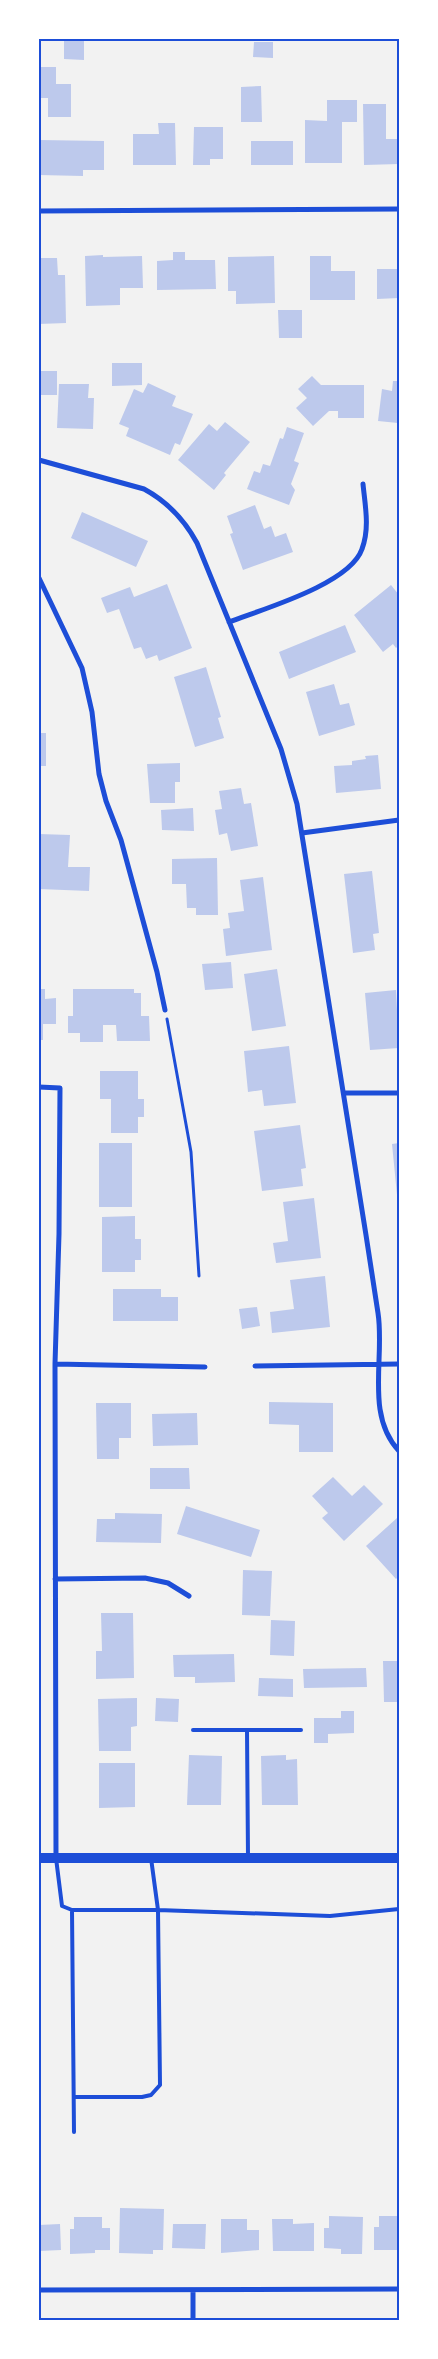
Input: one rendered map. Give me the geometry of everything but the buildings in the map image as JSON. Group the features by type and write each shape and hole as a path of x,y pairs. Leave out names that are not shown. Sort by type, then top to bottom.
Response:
{"main road":[{"path":"39,1858 399,1858"}],"street":[{"path":"39,211 399,209"},
{"path":"39,460 130,484 158,497 181,517 197,543 281,749 290,776 302,833 379,1319 381,1418 388,1437 399,1451"},
{"path":"229,622 318,588 344,573 362,550 367,520 363,484"},
{"path":"39,578 82,668 92,712 99,774 106,801 121,840 157,972 165,1010"},
{"path":"302,833 399,820"},
{"path":"39,1088 60,1088 59,1234 55,1364 56,1858"},
{"path":"344,1093 399,1094"},
{"path":"55,1364 206,1366"},
{"path":"255,1366 399,1364"},
{"path":"55,1579 145,1578 168,1583 189,1596"},
{"path":"39,2290 399,2289"},
{"path":"193,2290 193,2320"}],"lane":[{"path":"193,1730 301,1730"},
{"path":"247,1730 248,1858"},
{"path":"56,1858 62,1906 72,1910 158,1910 330,1916 399,1909"},
{"path":"74,2097 142,2097 151,2095 160,2085 158,1910 151,1858"},
{"path":"72,1910 74,2132"}],"path":[{"path":"165,1010 191,1152 199,1276"}]}
